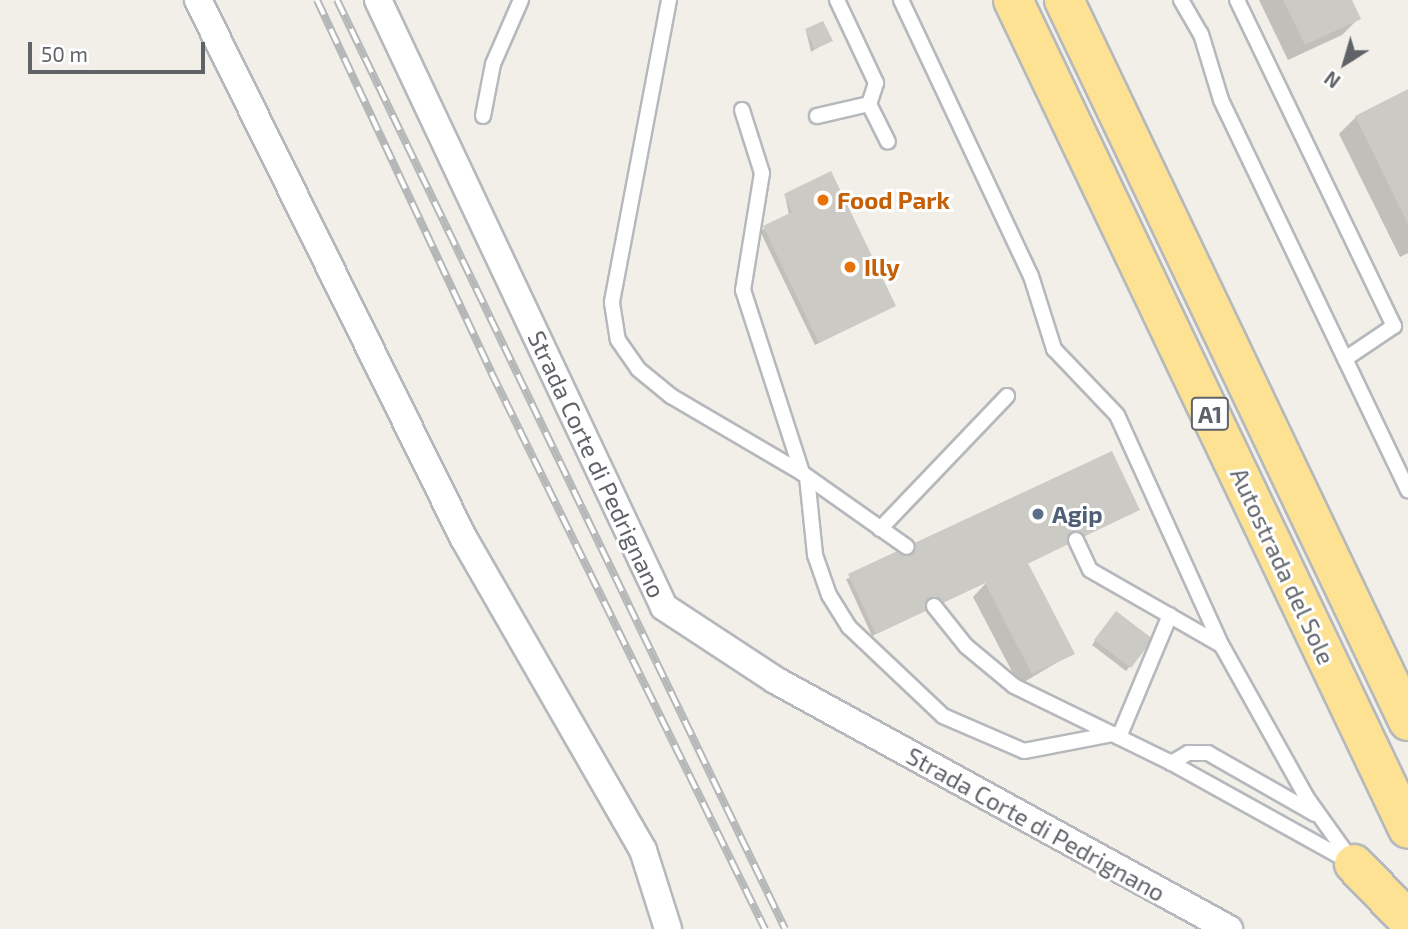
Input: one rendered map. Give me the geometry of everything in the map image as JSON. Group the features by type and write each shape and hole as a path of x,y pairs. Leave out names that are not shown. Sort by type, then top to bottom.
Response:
{"highway":[{"name":"Autostrada del Sole","path":"1013,0 1408,829"},
{"name":"Autostrada del Sole","path":"1065,0 1408,721"},
{"path":"1354,864 1408,920"}],"street":[{"path":"198,0 463,537 643,850 668,929"},
{"name":"Strada Corte di Pedrignano","path":"378,0 664,607 775,680 1229,929"}],"lane":[{"path":"483,116 493,64 521,0"},
{"path":"669,0 612,303 618,340 638,369 671,396 805,475 907,547"},
{"path":"837,0 876,83 869,104 888,142"},
{"path":"901,0 1031,276 1054,349 1117,415 1222,646 1321,818 1354,864"},
{"path":"1181,0 1201,34 1221,100 1408,490"},
{"path":"1237,0 1394,326 1345,359"},
{"path":"817,116 869,104"},
{"path":"742,110 762,173 743,290 805,475 815,555 829,595 849,627 943,716 1024,751 1116,736"},
{"path":"880,529 1007,396"},
{"path":"1076,540 1090,570 1222,646"},
{"path":"934,606 966,646 1014,686 1171,763 1354,864"},
{"path":"1116,736 1170,615"},
{"path":"1171,763 1188,753 1208,753 1321,818"}],"building":[{"path":"1283,0 1352,0 1361,19 1305,45"},
{"path":"823,21 833,41 815,49 805,29"},
{"path":"1408,89 1408,224 1355,116"},
{"path":"831,171 896,306 819,343 763,226 792,212 784,194"},
{"path":"1112,451 1140,510 1028,563 1075,654 1032,674 985,583 876,634 848,574"},
{"path":"1116,611 1153,639 1131,668 1094,640"}],"railway":[{"path":"317,0 491,372 765,929"},
{"path":"337,0 785,929"}],"place":[{"name":"Food Park","path":"823,200"},
{"name":"Illy","path":"850,267"},
{"name":"Agip","path":"1038,514"}]}
